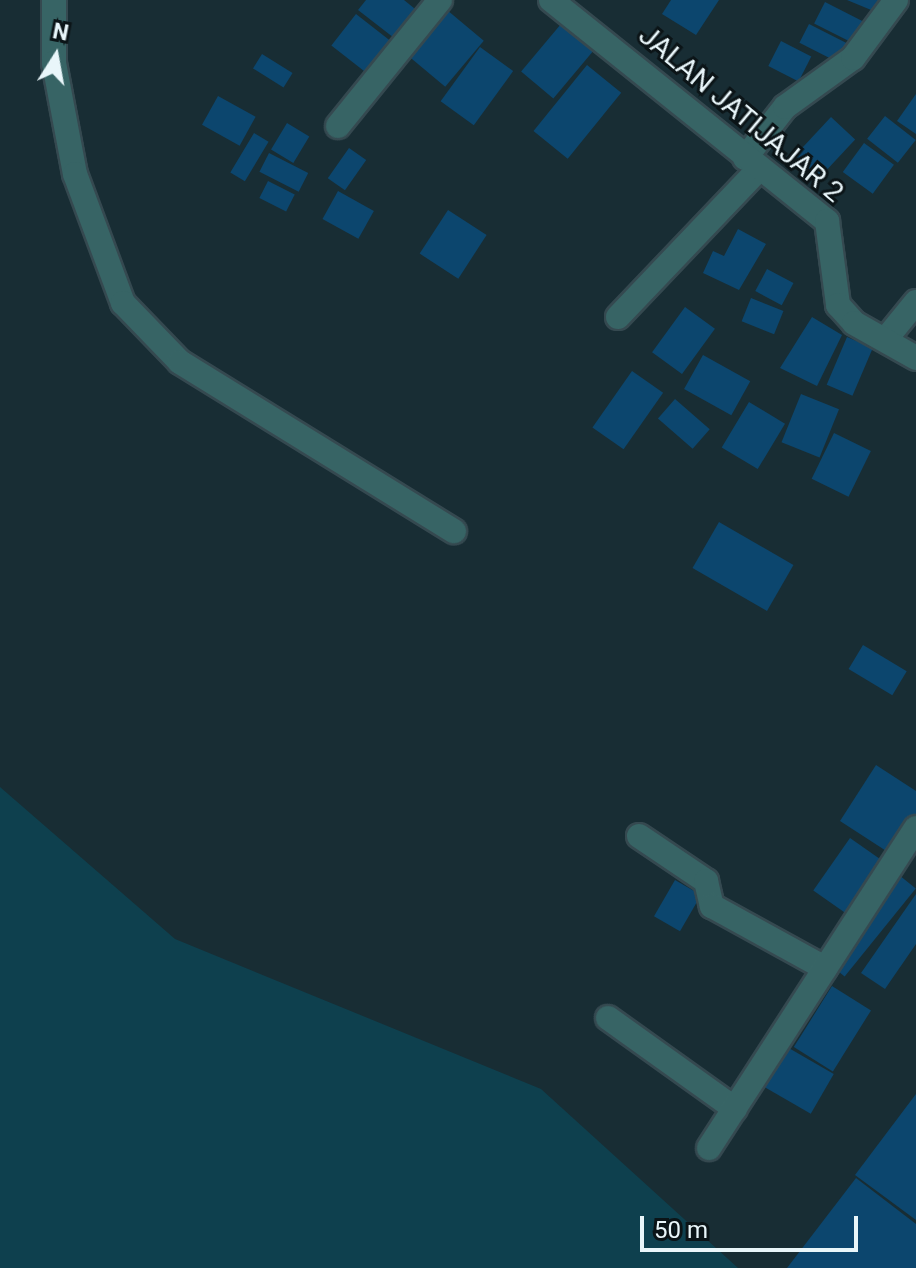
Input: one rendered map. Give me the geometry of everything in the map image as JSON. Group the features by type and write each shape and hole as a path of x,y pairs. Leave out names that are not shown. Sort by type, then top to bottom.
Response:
{"street":[{"path":"54,0 54,63 75,174 123,303 180,362 454,531"},
{"path":"338,126 440,0"},
{"name":"JALAN JATIJAJAR 2","path":"553,0 751,164 827,221 838,305 885,340 916,358"},
{"path":"618,317 751,164 785,107 853,58 896,0"},
{"path":"885,340 916,302"},
{"path":"709,1148 916,828"},
{"path":"639,836 706,881 712,906 825,968"},
{"path":"608,1018 735,1109"}],"shaded area":[{"path":"0,787 175,939 541,1089 738,1268 0,1268"}],"building":[{"path":"366,0 404,0 420,13 398,41 358,10"},
{"path":"671,0 719,0 696,35 662,14"},
{"path":"847,0 882,0 876,12"},
{"path":"825,2 864,22 853,43 814,23"},
{"path":"447,10 484,41 445,87 408,56"},
{"path":"356,14 397,46 372,78 331,46"},
{"path":"561,24 593,51 553,98 521,71"},
{"path":"809,24 846,43 837,62 799,43"},
{"path":"781,41 811,56 799,81 768,66"},
{"path":"480,47 513,71 474,125 441,101"},
{"path":"262,54 293,73 284,87 253,68"},
{"path":"587,65 621,93 568,159 534,131"},
{"path":"916,94 916,134 897,121"},
{"path":"218,96 256,117 240,146 202,125"},
{"path":"885,116 916,140 898,163 867,139"},
{"path":"831,117 855,140 819,178 795,156"},
{"path":"287,123 309,136 293,163 271,150"},
{"path":"254,133 269,142 245,181 230,172"},
{"path":"864,143 894,165 873,194 843,172"},
{"path":"349,148 366,160 345,190 328,178"},
{"path":"269,153 308,173 299,192 259,172"},
{"path":"268,181 295,195 286,212 259,198"},
{"path":"338,191 374,211 358,239 322,219"},
{"path":"448,210 487,235 458,279 420,254"},
{"path":"738,229 766,244 739,290 703,273 713,251 724,256"},
{"path":"767,269 793,283 782,305 755,291"},
{"path":"751,298 783,311 774,334 742,321"},
{"path":"685,307 715,329 682,374 652,352"},
{"path":"812,317 842,335 817,386 780,368"},
{"path":"847,337 873,348 852,396 827,385"},
{"path":"703,355 750,381 731,415 684,389"},
{"path":"632,371 663,393 624,449 592,428"},
{"path":"801,394 839,409 820,458 782,442"},
{"path":"675,399 710,429 693,449 658,419"},
{"path":"749,402 785,424 758,469 722,447"},
{"path":"834,433 871,451 848,497 812,479"},
{"path":"719,522 793,565 767,611 692,568"},
{"path":"863,645 907,671 892,695 849,669"},
{"path":"876,765 916,791 916,822 894,856 840,821"},
{"path":"850,838 886,863 849,916 813,890"},
{"path":"894,871 916,889 845,976 823,959"},
{"path":"675,880 701,895 680,931 654,916"},
{"path":"916,894 916,944 885,989 861,973"},
{"path":"832,986 871,1010 833,1071 794,1047"},
{"path":"787,1047 834,1074 811,1114 764,1087"},
{"path":"916,1094 916,1220 855,1175"},
{"path":"856,1178 916,1224 916,1268 787,1268"}]}
